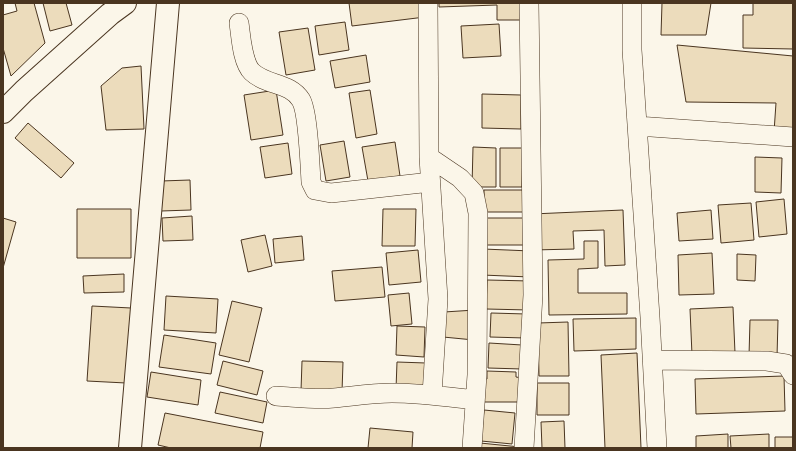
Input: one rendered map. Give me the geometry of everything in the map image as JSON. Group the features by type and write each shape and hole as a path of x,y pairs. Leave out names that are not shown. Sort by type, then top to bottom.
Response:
{"main road":[{"path":"3,112 24,91 110,14 125,3"},
{"path":"130,448 168,3"}],"street":[{"path":"428,3 429,157 438,299 432,395"},
{"path":"524,448 533,295 529,3"},
{"path":"632,3 632,50 657,448"},
{"path":"238,23 246,61 252,72 263,79 287,87 297,94 302,102 305,116 311,182 315,190 331,193 431,182"},
{"path":"637,126 793,137"},
{"path":"429,157 460,178 474,194 478,213 477,375 472,448"},
{"path":"652,360 767,361 786,364 793,375"},
{"path":"276,396 333,398 392,393 432,395 475,400"}],"building":[{"path":"15,3 34,3 45,43 11,76 3,48 3,15 17,11"},
{"path":"43,3 66,3 72,25 50,31"},
{"path":"349,3 423,3 425,17 352,26"},
{"path":"439,3 521,3 521,20 497,20 497,5 439,7"},
{"path":"662,3 711,3 706,35 661,35"},
{"path":"753,3 793,3 793,49 743,48 743,15 753,15"},
{"path":"345,22 349,50 319,55 315,26"},
{"path":"499,24 501,56 463,58 461,26"},
{"path":"308,28 315,70 286,75 279,32"},
{"path":"677,45 793,56 793,133 774,132 776,103 686,102"},
{"path":"366,55 370,82 335,88 330,61"},
{"path":"141,66 144,129 106,130 101,86 122,68"},
{"path":"276,90 283,135 251,140 244,95"},
{"path":"370,90 377,134 356,138 349,93"},
{"path":"482,94 521,95 521,129 482,128"},
{"path":"28,123 74,163 61,178 15,138"},
{"path":"344,141 350,177 326,181 320,145"},
{"path":"395,142 400,176 368,181 362,147"},
{"path":"288,143 292,174 265,178 260,147"},
{"path":"473,147 496,148 496,187 472,187"},
{"path":"500,148 523,148 522,187 500,187"},
{"path":"755,157 782,158 781,193 755,192"},
{"path":"190,180 191,210 161,211 161,181"},
{"path":"484,190 530,190 529,212 484,212"},
{"path":"784,199 787,234 759,237 756,202"},
{"path":"751,203 754,240 721,243 718,205"},
{"path":"77,209 131,209 131,258 77,258"},
{"path":"383,209 416,209 415,246 382,246"},
{"path":"623,210 625,265 605,266 604,230 573,231 574,249 533,250 532,214"},
{"path":"711,210 713,239 679,241 677,213"},
{"path":"192,216 193,240 163,241 162,218"},
{"path":"3,218 16,222 3,268"},
{"path":"485,218 530,218 530,245 485,245"},
{"path":"265,235 272,266 248,272 241,240"},
{"path":"302,236 304,260 275,263 273,239"},
{"path":"584,241 598,241 598,268 578,269 578,293 627,293 627,314 549,315 548,260 584,259"},
{"path":"483,249 531,251 530,277 482,275"},
{"path":"418,250 421,282 389,285 386,253"},
{"path":"712,253 714,294 679,295 678,255"},
{"path":"737,254 756,255 755,281 737,280"},
{"path":"382,267 385,297 335,301 332,271"},
{"path":"124,274 124,292 84,293 83,276"},
{"path":"487,280 530,281 529,310 486,309"},
{"path":"409,293 412,324 391,326 388,295"},
{"path":"166,296 218,299 216,333 164,330"},
{"path":"232,301 262,308 249,362 219,355"},
{"path":"92,306 131,308 126,383 87,381"},
{"path":"733,307 735,353 692,355 690,309"},
{"path":"475,310 474,340 443,337 444,312"},
{"path":"491,313 526,314 525,338 490,337"},
{"path":"636,318 636,349 574,351 573,319"},
{"path":"750,320 778,320 777,357 749,356"},
{"path":"568,322 569,376 539,376 538,323"},
{"path":"397,326 425,327 424,357 396,355"},
{"path":"164,335 216,343 211,374 159,367"},
{"path":"489,343 522,345 522,369 488,368"},
{"path":"637,353 641,448 605,448 601,355"},
{"path":"223,361 263,371 257,395 217,385"},
{"path":"302,361 343,362 342,392 301,391"},
{"path":"397,362 426,363 425,390 396,389"},
{"path":"487,371 516,372 516,377 522,378 522,402 483,402 483,379 487,379"},
{"path":"151,372 201,380 198,405 147,397"},
{"path":"784,376 785,411 696,414 695,379"},
{"path":"537,383 569,383 569,415 537,415"},
{"path":"220,392 267,402 263,423 215,413"},
{"path":"484,410 515,413 512,444 481,441"},
{"path":"165,413 263,432 260,448 171,448 158,445"},
{"path":"564,421 565,448 542,448 541,422"},
{"path":"370,428 413,432 412,448 368,448"},
{"path":"728,434 728,448 696,448 696,436"},
{"path":"769,434 769,448 731,448 730,436"},
{"path":"775,437 793,437 793,448 775,448"},
{"path":"480,443 520,447 520,448 480,448"}]}
